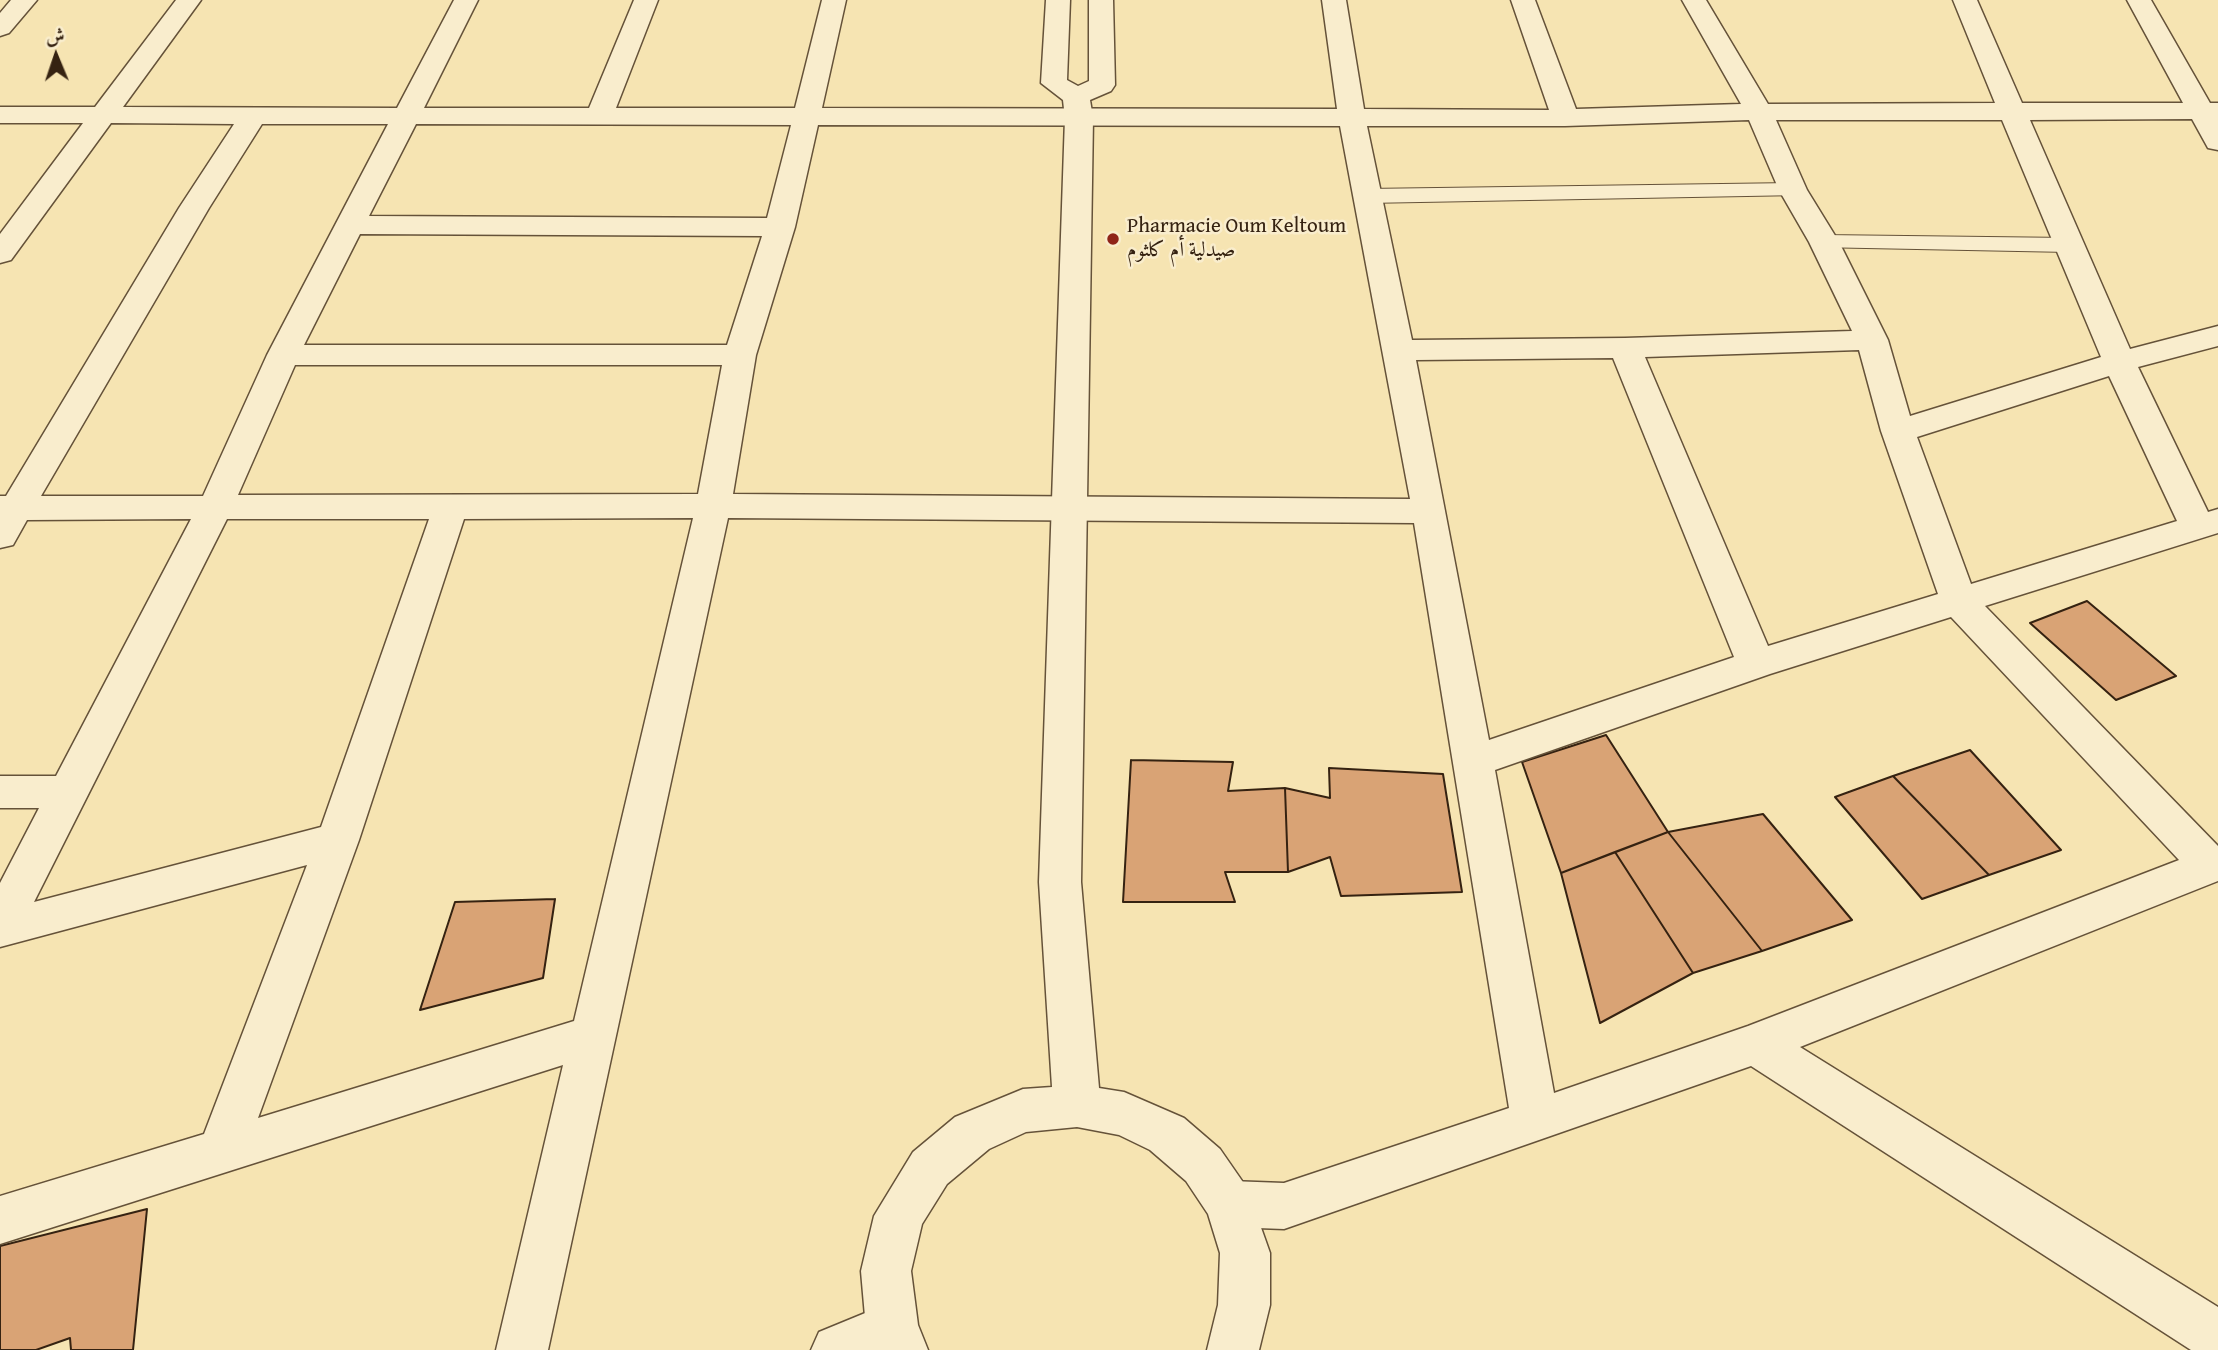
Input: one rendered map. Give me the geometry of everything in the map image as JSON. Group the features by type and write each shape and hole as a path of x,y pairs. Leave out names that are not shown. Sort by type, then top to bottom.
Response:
{"street":[{"path":"0,28 25,0"},
{"path":"0,254 188,0"},
{"path":"0,927 215,508 283,355 409,117 466,0"},
{"path":"599,116 646,0"},
{"path":"522,1350 713,506 740,355 780,227 809,116 834,0"},
{"path":"1058,0 1054,83 1077,107 1060,882 1077,1106"},
{"path":"1077,107 1102,85 1101,0"},
{"path":"1334,0 1366,195 1430,511 1535,1120"},
{"path":"1522,0 1565,118"},
{"path":"1230,1204 1284,1206 1755,1044 2214,864 1960,603 1898,431 1872,340 1824,242 1793,190 1759,111 1694,0"},
{"path":"1472,762 1756,664 2208,524 2119,362 1965,0"},
{"path":"2139,0 2210,111 2218,142"},
{"path":"0,115 809,116 1077,107 1352,118 1565,118 1759,111 2210,111"},
{"path":"6,517 187,219 254,116"},
{"path":"351,225 780,227"},
{"path":"1898,431 2119,362 2218,336"},
{"path":"1397,350 1625,348 1872,340"},
{"path":"1625,348 1756,664"},
{"path":"283,355 740,355"},
{"path":"6,517 215,508 713,506 1430,511"},
{"path":"221,1152 338,840 450,509"},
{"path":"0,792 70,792"},
{"path":"0,927 338,840"},
{"path":"0,1220 594,1035"},
{"path":"1755,1044 2218,1337"},
{"path":"837,1350 897,1339 886,1271 899,1216 930,1168 972,1133 1023,1111 1077,1106 1124,1114 1167,1134 1203,1165 1230,1204 1245,1253 1244,1305 1235,1349"}],"lane":[{"path":"1366,195 1793,190"},
{"path":"1824,242 2069,245"}],"building":[{"path":"2087,601 2176,676 2116,700 2030,623"},
{"path":"1606,735 1668,832 1561,873 1522,762"},
{"path":"1970,750 2061,850 1989,875 1893,776"},
{"path":"1131,760 1233,762 1228,791 1285,788 1288,872 1225,872 1235,902 1123,902"},
{"path":"1329,768 1443,774 1462,892 1341,896 1330,857 1288,872 1285,788 1330,798"},
{"path":"1893,776 1989,875 1922,899 1835,797"},
{"path":"1763,814 1852,920 1762,951 1668,832"},
{"path":"1668,832 1762,951 1693,973 1615,852"},
{"path":"1615,852 1693,973 1600,1023 1561,873"},
{"path":"555,899 543,978 420,1010 455,902"},
{"path":"147,1209 133,1350 71,1350 70,1338 36,1350 0,1350 0,1246"}],"place":[{"name":"Pharmacie Oum Keltoum صيدلية أم كلثوم","path":"1113,239"}]}
